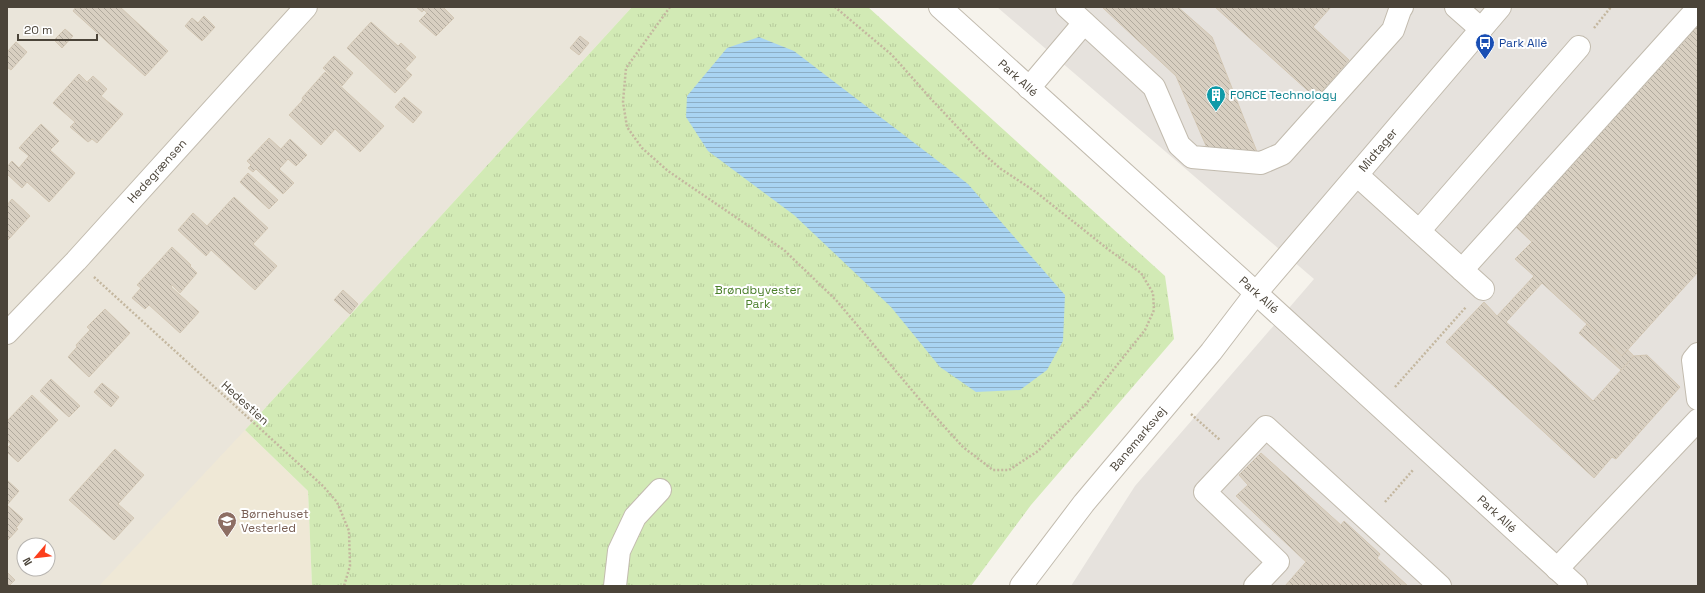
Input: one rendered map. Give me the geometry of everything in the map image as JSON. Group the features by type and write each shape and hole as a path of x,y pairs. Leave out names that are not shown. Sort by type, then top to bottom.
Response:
{"street":[{"name":"Hedegrænsen","path":"10,324 76,261 306,7"},
{"name":"Park Allé","path":"940,7 1256,293 1576,586"},
{"path":"1067,7 1154,87 1179,145 1192,157 1261,163 1282,154 1393,30 1402,7"},
{"path":"1456,7 1481,29"},
{"name":"Midtager","path":"1256,293 1500,7"},
{"path":"1462,270 1698,8"},
{"path":"1029,88 1084,23"},
{"path":"1419,231 1579,47"},
{"path":"1357,175 1483,289"},
{"name":"Banemarksvej","path":"1021,586 1084,503 1211,352 1256,293"},
{"path":"1698,354 1693,360 1698,399"},
{"path":"1557,569 1698,420"},
{"path":"1255,586 1278,562 1205,492 1266,427 1440,586"},
{"path":"615,586 619,551 635,517 660,490"}],"path":[{"path":"670,7 626,68 623,102 627,127 642,148 668,171 784,250 836,300 920,401 963,447 993,470 1010,470 1038,451 1086,404 1146,330 1154,310 1153,293 1141,273 1109,250 1036,192 1001,169 979,150 892,55 835,7"},
{"name":"Hedestien","path":"76,261 323,486 337,502 349,531 350,566 344,586"},
{"path":"1378,405 1483,289"},
{"path":"1172,398 1238,457"},
{"path":"1368,520 1430,452"}],"shaded area":[{"path":"7,7 632,7 245,430 312,586 7,586"},
{"path":"997,7 1698,7 1698,586 1071,586 1135,486 1314,279"},
{"name":"Børnehuset Vesterled","path":"245,430 308,491 312,586 99,586"}],"green space":[{"name":"Brøndbyvester Park","path":"632,7 868,7 1165,276 1174,339 1031,505 971,586 312,586 308,491 245,430"}],"water":[{"path":"759,37 794,51 968,184 1065,295 1063,341 1047,370 1020,390 976,392 940,367 891,307 794,215 708,151 686,117 687,96 727,48"}],"building":[{"path":"76,7 120,7 168,51 145,76 73,11"},
{"path":"416,7 443,7 454,18 436,36 419,21 427,13 424,10 422,12"},
{"name":"FORCE Technology","path":"1102,7 1178,7 1212,37 1257,152 1207,148 1176,76"},
{"name":"FORCE Technology","path":"1215,7 1331,7 1313,27 1349,60 1316,98"},
{"path":"204,16 215,27 202,41 185,26 192,18 198,23"},
{"path":"371,22 398,46 401,43 416,57 405,69 412,75 395,93 347,48"},
{"path":"1698,25 1698,272 1622,356 1542,283 1506,322 1593,401 1634,356 1647,355 1680,387 1616,459 1612,457 1594,478 1446,342 1484,302 1497,316 1534,276 1515,259 1532,242 1515,226"},
{"path":"65,29 73,36 62,48 54,40"},
{"path":"580,36 589,43 579,55 570,48"},
{"path":"16,42 27,52 11,70 7,67 7,52"},
{"path":"334,56 353,73 342,86 323,68"},
{"path":"325,72 384,126 360,152 335,129 321,145 289,115"},
{"path":"79,74 87,82 93,76 107,89 101,96 123,114 97,143 92,139 88,142 70,127 75,122 53,103"},
{"path":"404,97 422,112 413,123 395,107"},
{"path":"41,124 59,141 50,150 75,173 49,202 27,182 22,188 7,174 7,167 12,161 19,168 29,156 19,148"},
{"path":"269,138 281,149 290,139 307,155 296,166 288,159 279,169 294,183 283,194 256,169 253,172 248,168 251,165 247,161"},
{"path":"248,173 278,200 269,209 240,182"},
{"path":"234,197 268,228 253,244 277,266 255,290 211,250 206,256 178,230 193,213 207,226"},
{"path":"12,199 30,216 7,241 7,205"},
{"path":"172,247 191,265 190,266 197,273 180,293 172,285 171,287 199,312 180,333 149,305 145,309 132,298 141,288 137,285"},
{"path":"343,290 358,304 350,314 334,300"},
{"path":"105,309 130,333 89,377 68,357 77,347 76,345 90,330 87,327"},
{"path":"1587,324 1622,356 1628,350 1634,356 1621,370 1579,333"},
{"path":"51,379 80,406 69,417 40,391"},
{"path":"102,383 119,397 111,407 94,392"},
{"path":"32,395 58,420 18,462 7,452 7,448 11,444 7,441 7,421"},
{"path":"115,449 144,475 118,504 134,518 114,540 69,500"},
{"path":"1261,453 1341,525 1344,521 1380,554 1377,558 1408,586 1285,586 1306,562 1236,496 1248,485 1239,475"},
{"path":"7,480 19,491 7,505"},
{"path":"7,505 23,519 16,528 18,529 7,541"},
{"path":"7,572 15,580 9,586 7,586"}],"place":[{"name":"Park Allé","path":"1485,60"},
{"name":"FORCE Technology","path":"1216,112"},
{"name":"Børnehuset Vesterled","path":"227,538"}]}
